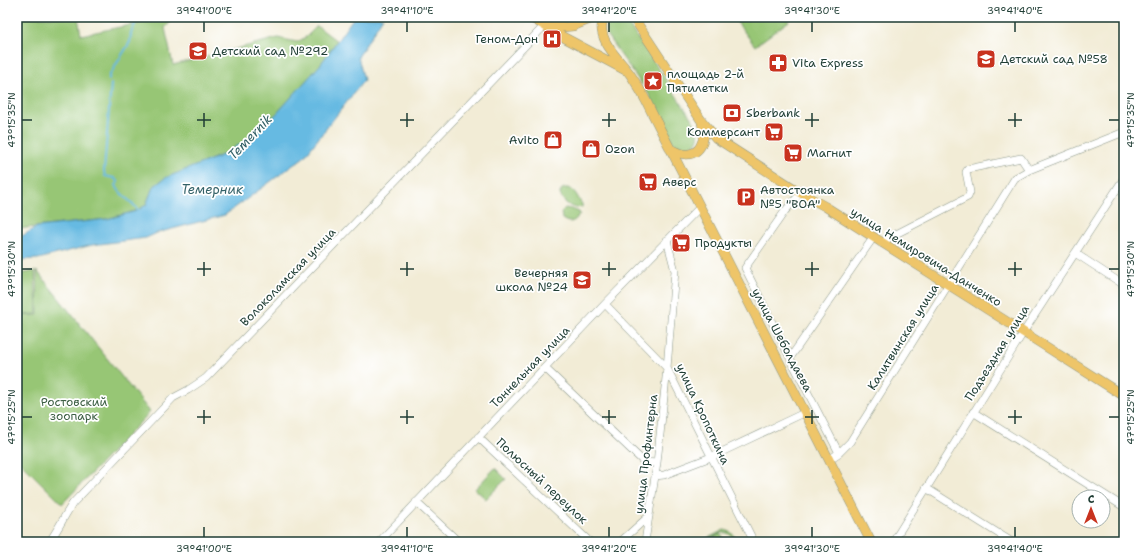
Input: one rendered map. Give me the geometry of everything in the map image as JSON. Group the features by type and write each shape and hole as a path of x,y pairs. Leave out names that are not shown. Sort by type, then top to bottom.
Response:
{"main road":[{"path":"530,17 548,24 564,27 573,26 584,20 595,17"},
{"path":"604,17 601,28 604,38 628,71 647,102 670,149 683,154 694,152 702,144 705,133 701,120 633,17"},
{"path":"548,24 565,38 628,71"},
{"name":"улица Немировича-Данченко","path":"701,120 716,138 1124,396"},
{"name":"улица Шеболдаева","path":"670,149 872,542"}],"street":[{"name":"Волоколамская улица","path":"49,542 73,503 167,404 173,398 206,378 548,24"},
{"name":"Калитвинская улица","path":"830,459 839,453 850,442 1016,178 1029,170 1124,132"},
{"path":"881,243 968,197 970,192 966,172 968,169 1021,158 1029,170"},
{"name":"Подъездная улица","path":"892,542 1023,333 1124,178"},
{"path":"801,193 785,211 745,268 839,453"},
{"name":"Тоннельная улица","path":"378,542 605,304 699,208"},
{"path":"790,358 873,238"},
{"name":"улица Кропоткина","path":"667,240 675,271 667,368 754,542"},
{"path":"1075,253 1124,285"},
{"path":"605,304 667,368"},
{"path":"545,368 644,462 657,462"},
{"name":"улица Профинтерна","path":"645,542 657,462 667,368"},
{"path":"655,476 711,457 806,412"},
{"path":"973,412 1124,507"},
{"name":"Полюсный переулок","path":"478,437 590,542"},
{"path":"926,488 1012,542"},
{"path":"416,502 459,542"},
{"path":"620,542 649,516"}],"green space":[{"path":"17,17 78,17 81,35 140,23 140,17 175,17 165,28 173,65 278,38 297,42 306,37 317,26 337,41 320,65 301,87 257,133 225,154 165,178 153,187 146,205 139,210 107,219 17,229"},
{"path":"733,17 786,17 789,21 755,46"},
{"path":"621,19 627,23 693,121 697,128 698,139 692,146 682,148 672,141 648,93 608,37 607,26 611,20"},
{"path":"564,188 571,189 573,191 582,204 582,207 572,207 563,200 560,194 561,190"},
{"path":"565,208 572,209 580,214 576,219 570,222 565,221 562,219 561,212"},
{"path":"17,267 19,274 35,271 37,314 17,315"},
{"name":"Ростовский зоопарк","path":"37,271 150,412 62,504 17,459 17,316 38,315"},
{"path":"495,468 506,479 486,499 475,489"},
{"path":"724,530 729,531 735,537 736,542 734,542 731,535 722,533 707,540 721,534 725,542 700,542"}],"water":[{"name":"Темерник","path":"354,17 383,17 358,57 364,80 304,157 225,215 157,233 146,238 92,245 38,259 17,260 17,239 37,227 107,219 136,211 146,205 153,187 165,178 225,154 257,133 320,65"}],"waterway":[{"path":"109,80 109,76 130,42 131,33 138,17"},
{"path":"111,84 104,171 105,176 114,178 118,182 116,185 120,192 137,208 139,212"}],"place":[{"name":"Геном-Дон","path":"552,39"},
{"name":"Детский сад №292","path":"198,51"},
{"name":"Детский сад №58","path":"986,59"},
{"name":"Vita Express","path":"778,63"},
{"name":"площадь 2-й Пятилетки","path":"653,81"},
{"name":"Sberbank","path":"732,113"},
{"name":"Коммерсант","path":"774,132"},
{"name":"Avito","path":"553,140"},
{"name":"Ozon","path":"591,149"},
{"name":"Магнит","path":"793,153"},
{"name":"Аверс","path":"648,182"},
{"name":"Автостоянка №5 \"ВОА\"","path":"746,197"},
{"name":"Продукты","path":"681,243"},
{"name":"Вечерняя школа №24","path":"582,280"}],"water label":[{"name":"Temernik","path":"250,137"}]}
